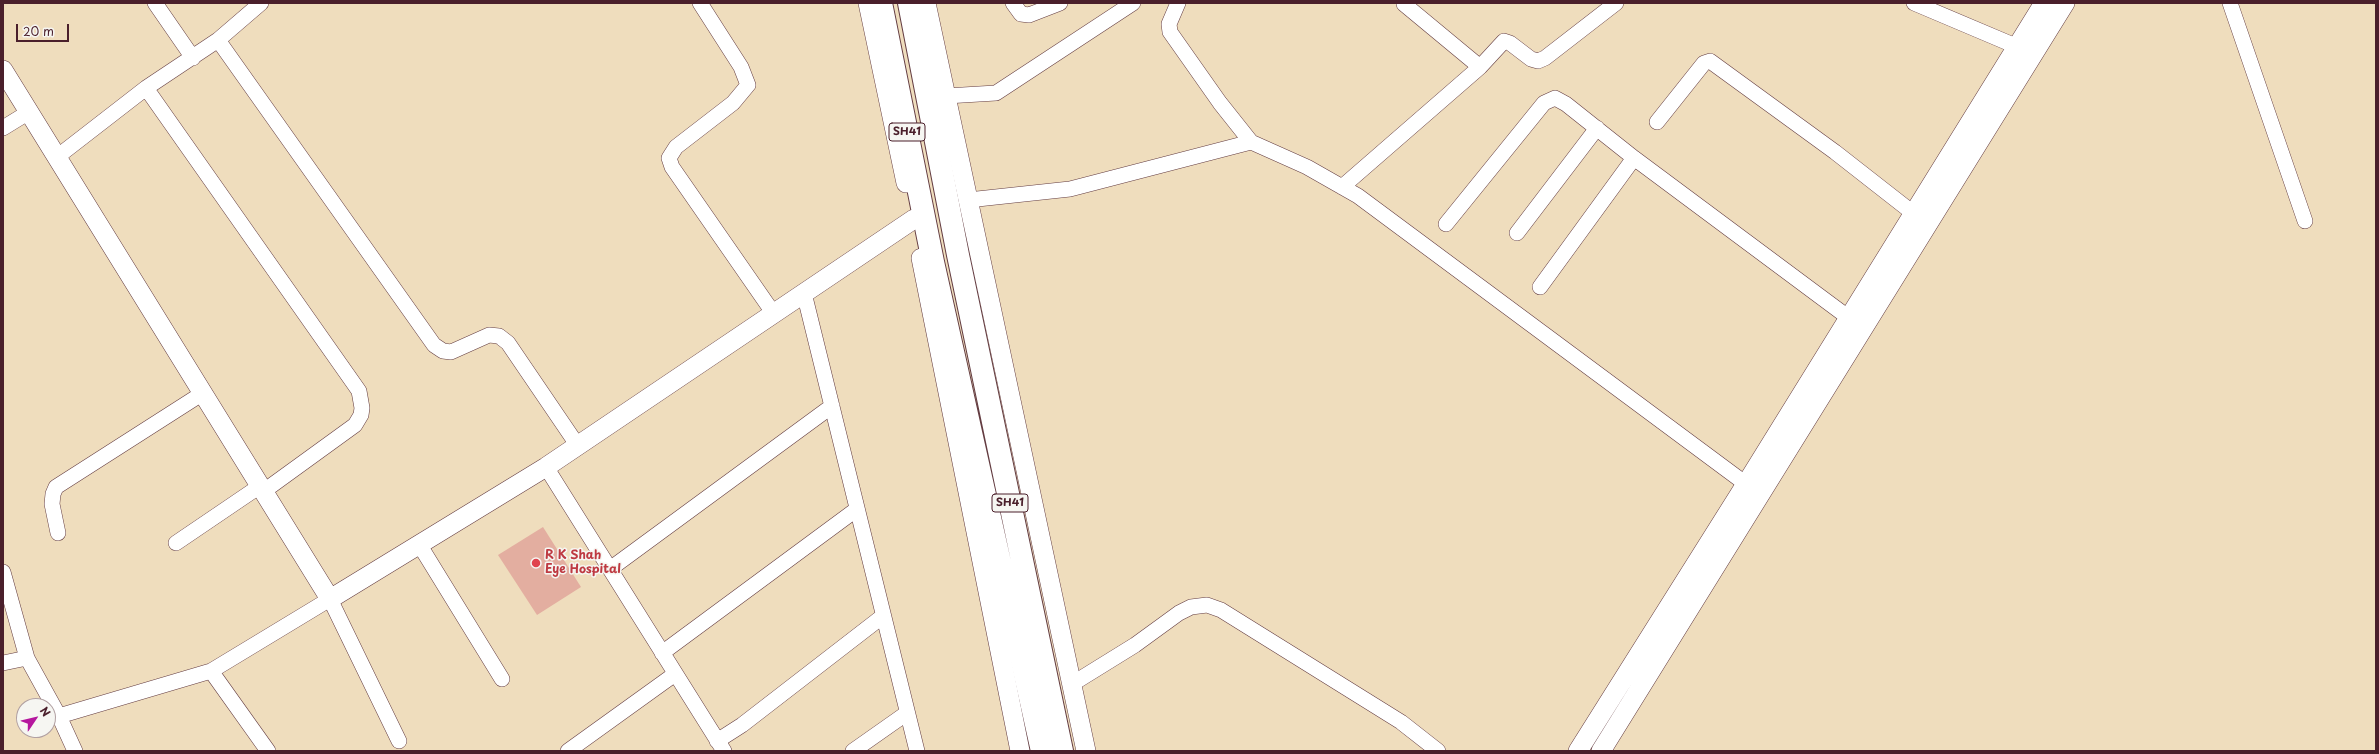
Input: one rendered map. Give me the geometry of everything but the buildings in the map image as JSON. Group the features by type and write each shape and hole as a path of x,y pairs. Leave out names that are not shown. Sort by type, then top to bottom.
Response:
{"main road":[{"name":"SH41","path":"881,3 933,262 1042,751"},
{"name":"SH41","path":"909,3 958,255 1062,751"}],"street":[{"path":"155,3 193,58"},
{"path":"57,157 146,88 218,40 261,3"},
{"path":"700,3 741,68 748,85 733,103 676,147 670,158 672,167 774,314"},
{"path":"868,3 914,219 1020,751"},
{"path":"926,3 1086,751"},
{"path":"1013,3 1021,14 1029,15 1060,3"},
{"path":"946,96 996,93 1134,3"},
{"path":"1178,3 1169,24 1170,32 1220,103 1251,142 1307,167 1358,196 1571,352 1746,484"},
{"path":"1342,187 1480,67 1504,41 1510,43 1532,59 1538,61 1545,58 1616,3"},
{"path":"1914,3 2018,47"},
{"path":"1578,751 1746,484 2044,3"},
{"path":"1601,751 2065,3"},
{"path":"2230,3 2305,221"},
{"path":"1404,4 1480,67"},
{"path":"218,40 434,345 442,351 451,352 489,335 499,336 508,343 578,446"},
{"path":"1656,122 1704,63 1710,61 1823,143 1913,213"},
{"path":"3,70 330,598 399,741"},
{"path":"146,88 359,392 362,408 361,416 355,425 262,489 176,543"},
{"path":"1446,224 1544,102 1551,98 1555,98 1566,104 1634,158 1849,318"},
{"path":"3,128 29,112"},
{"path":"1517,233 1596,128"},
{"path":"968,200 1070,189 1251,142"},
{"path":"1540,287 1634,158"},
{"path":"59,716 211,671 546,467 914,219"},
{"path":"804,293 917,751"},
{"path":"58,533 52,504 56,487 203,393"},
{"path":"610,569 832,406"},
{"path":"546,467 720,746 742,725 883,616"},
{"path":"662,653 857,509"},
{"path":"419,544 502,679"},
{"path":"3,572 27,658 59,716 75,751"},
{"path":"1072,684 1135,645 1179,613 1191,607 1207,606 1221,610 1401,722 1438,751"},
{"path":"3,663 27,658"},
{"path":"211,671 268,751"},
{"path":"568,751 675,674"},
{"path":"853,751 907,713"}],"place":[{"name":"R K Shah Eye Hospital","path":"536,563"}]}
